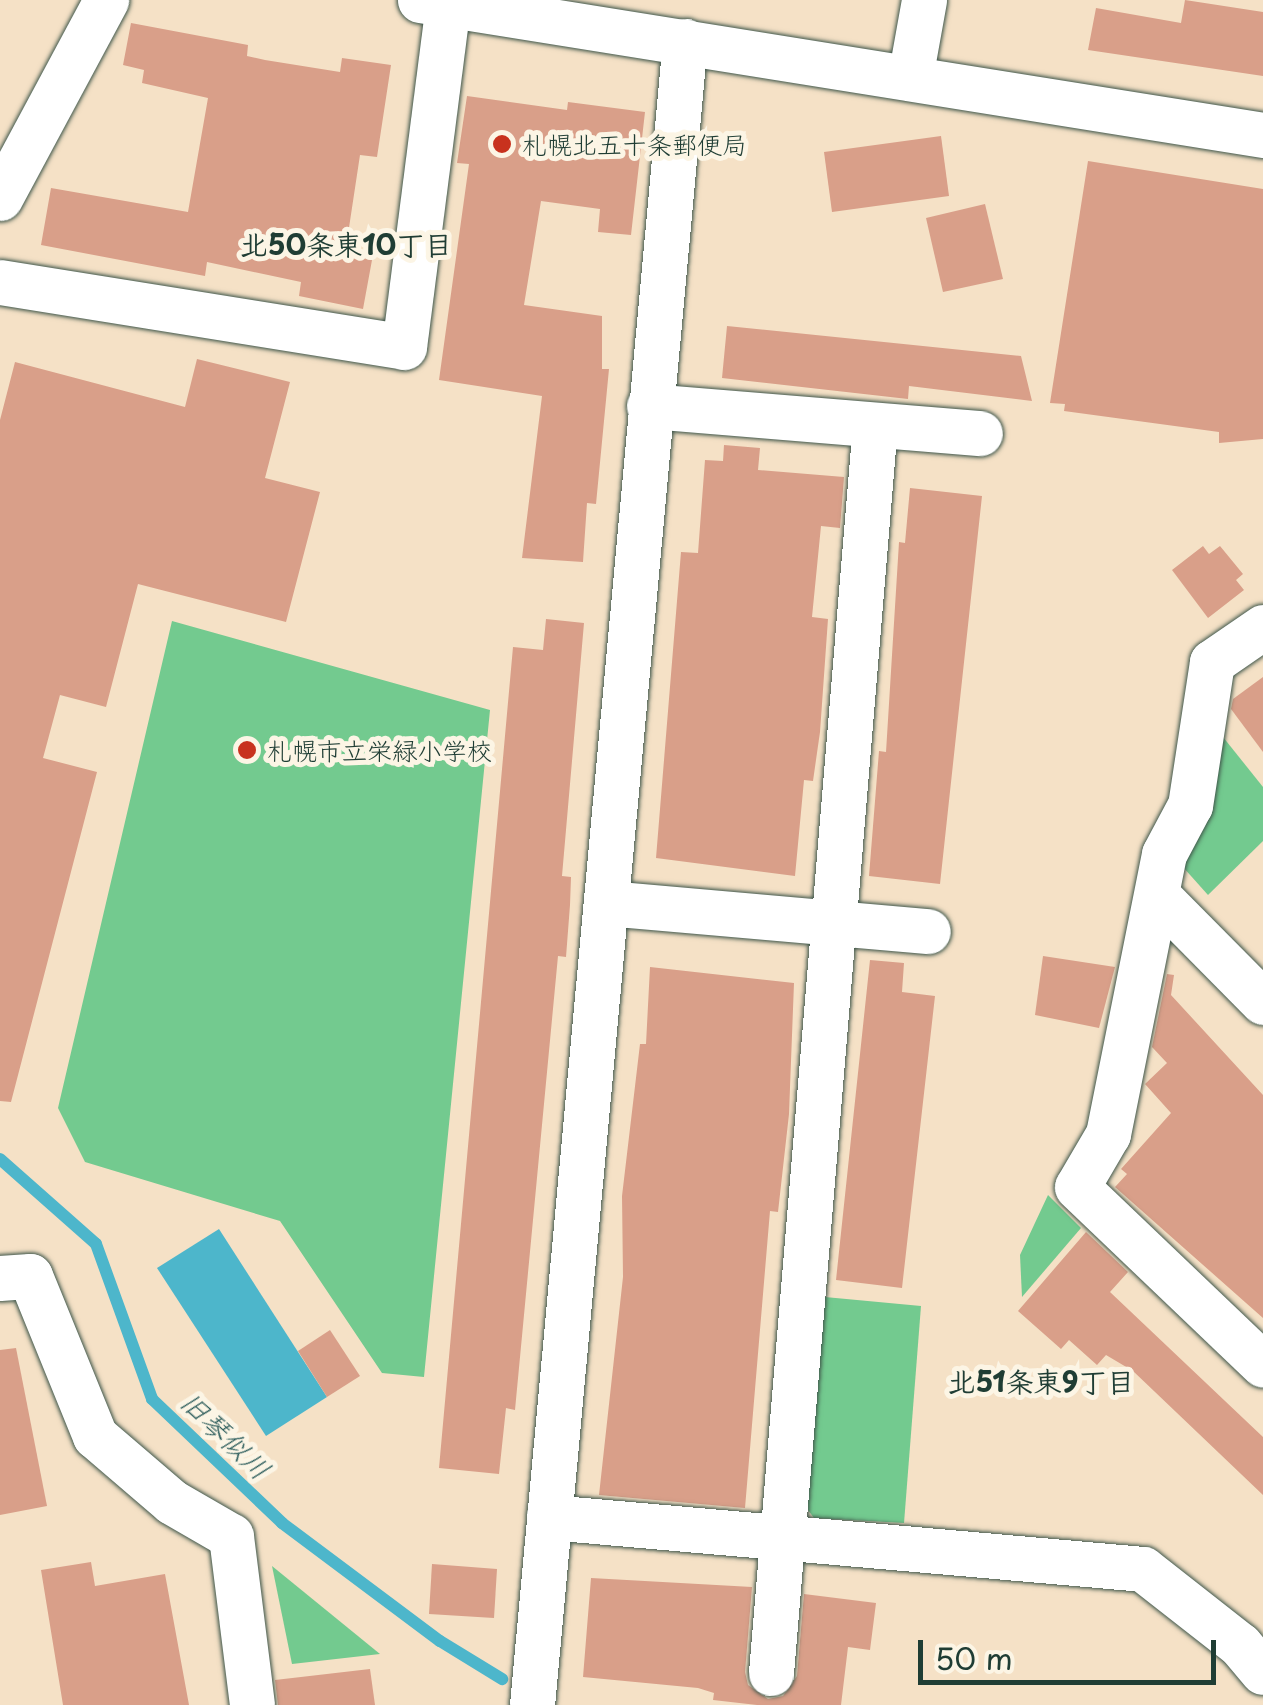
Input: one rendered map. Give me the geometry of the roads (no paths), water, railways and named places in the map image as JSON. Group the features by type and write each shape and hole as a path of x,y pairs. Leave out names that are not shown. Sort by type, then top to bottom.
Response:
{"street":[{"path":"0,198 106,0"},
{"path":"910,78 924,0"},
{"path":"0,282 404,347 434,2 1263,135"},
{"path":"532,1705 685,41"},
{"path":"650,406 980,433"},
{"path":"771,1673 876,425"},
{"path":"1263,627 1212,662 1190,805 1164,854 1108,1134 1078,1187 1263,1365"},
{"path":"1158,896 1263,1002"},
{"path":"606,903 928,931"},
{"path":"0,1278 30,1276 95,1436 172,1502 231,1536 252,1705"},
{"path":"549,1517 1143,1569 1240,1644 1263,1672"}],"water":[{"path":"219,1229 327,1397 266,1436 157,1268"}],"waterway":[{"name":"旧琴似川","path":"0,1159 96,1244 152,1399 282,1523 440,1641 502,1679"}],"place":[{"name":"札幌北五十条郵便局","path":"502,144"},
{"name":"札幌市立栄緑小学校","path":"247,750"}],"district":[{"name":"北50条東10丁目","path":"346,244"},
{"name":"北51条東9丁目","path":"1041,1381"}]}
